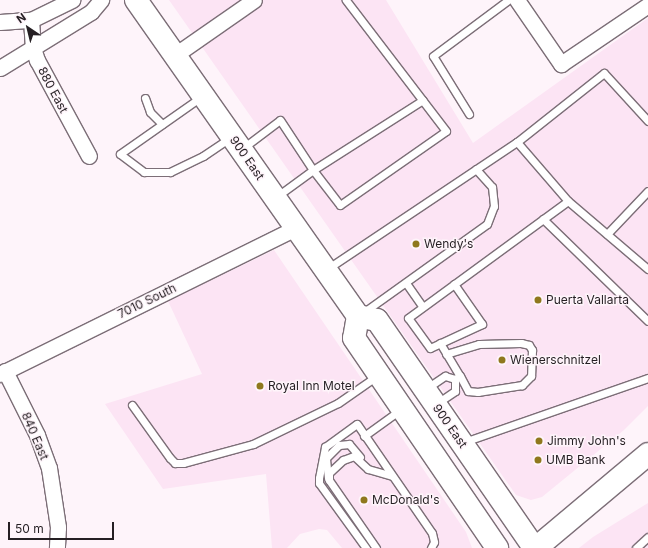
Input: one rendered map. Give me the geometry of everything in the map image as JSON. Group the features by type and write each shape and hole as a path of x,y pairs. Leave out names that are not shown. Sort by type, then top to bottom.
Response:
{"main road":[{"name":"900 East","path":"136,0 358,316 377,320 535,548"},
{"path":"358,316 354,338 497,548"},
{"path":"535,548 648,454"}],"street":[{"path":"0,22 31,20 72,0"},
{"path":"0,68 91,12 101,0"},
{"path":"175,55 254,0"},
{"path":"517,0 561,64 643,4"},
{"name":"880 East","path":"31,20 33,48 37,60 89,156"},
{"name":"7010 South","path":"3,373 295,228"},
{"name":"840 East","path":"3,373 37,435 48,468 58,527 57,548"}],"lane":[{"path":"203,96 120,154 144,172 170,172 203,156 236,143 280,120 313,170 340,205 446,131 424,100 346,0"},
{"path":"469,114 432,56 508,0"},
{"path":"325,270 517,142 604,73 648,121"},
{"path":"145,98 150,112 162,124"},
{"path":"274,198 313,170 424,100"},
{"path":"517,142 568,202 648,269"},
{"path":"358,316 487,224 494,206 492,187 476,169"},
{"path":"607,234 648,191"},
{"path":"454,284 482,324 430,348 408,318 454,284 543,219 568,202"},
{"path":"543,219 648,321"},
{"path":"406,283 423,307"},
{"path":"440,343 457,378 468,391 478,392 522,385 531,376 533,367 532,350 529,345 479,344 446,354"},
{"path":"132,405 170,458 175,462 183,464 253,444 338,403 379,375"},
{"path":"430,397 445,376 457,378"},
{"path":"430,397 455,391 457,378"},
{"path":"462,443 648,378"},
{"path":"364,436 402,409"},
{"path":"366,548 320,483 319,478 325,447 357,424 433,535 431,548"},
{"path":"376,548 329,480 325,469 326,458 332,450 345,442 349,444 368,469 392,476"},
{"path":"329,480 329,473 350,457 360,458 368,469"},
{"path":"636,548 648,537"}],"shaded area":[{"path":"169,0 386,0 473,143 648,18 648,406 624,430 542,497 531,500 516,495"},
{"path":"274,250 466,532 472,548 342,548 327,530 319,529 300,534 287,548 272,548 266,474 163,489 105,404 202,374 168,301"},
{"path":"648,503 648,548 579,548 593,537"}],"place":[{"name":"Wendy's","path":"416,244"},
{"name":"Puerta Vallarta","path":"538,300"},
{"name":"Wienerschnitzel","path":"502,360"},
{"name":"Royal Inn Motel","path":"260,386"},
{"name":"Jimmy John's","path":"539,441"},
{"name":"UMB Bank","path":"538,460"},
{"name":"McDonald's","path":"364,500"}]}
